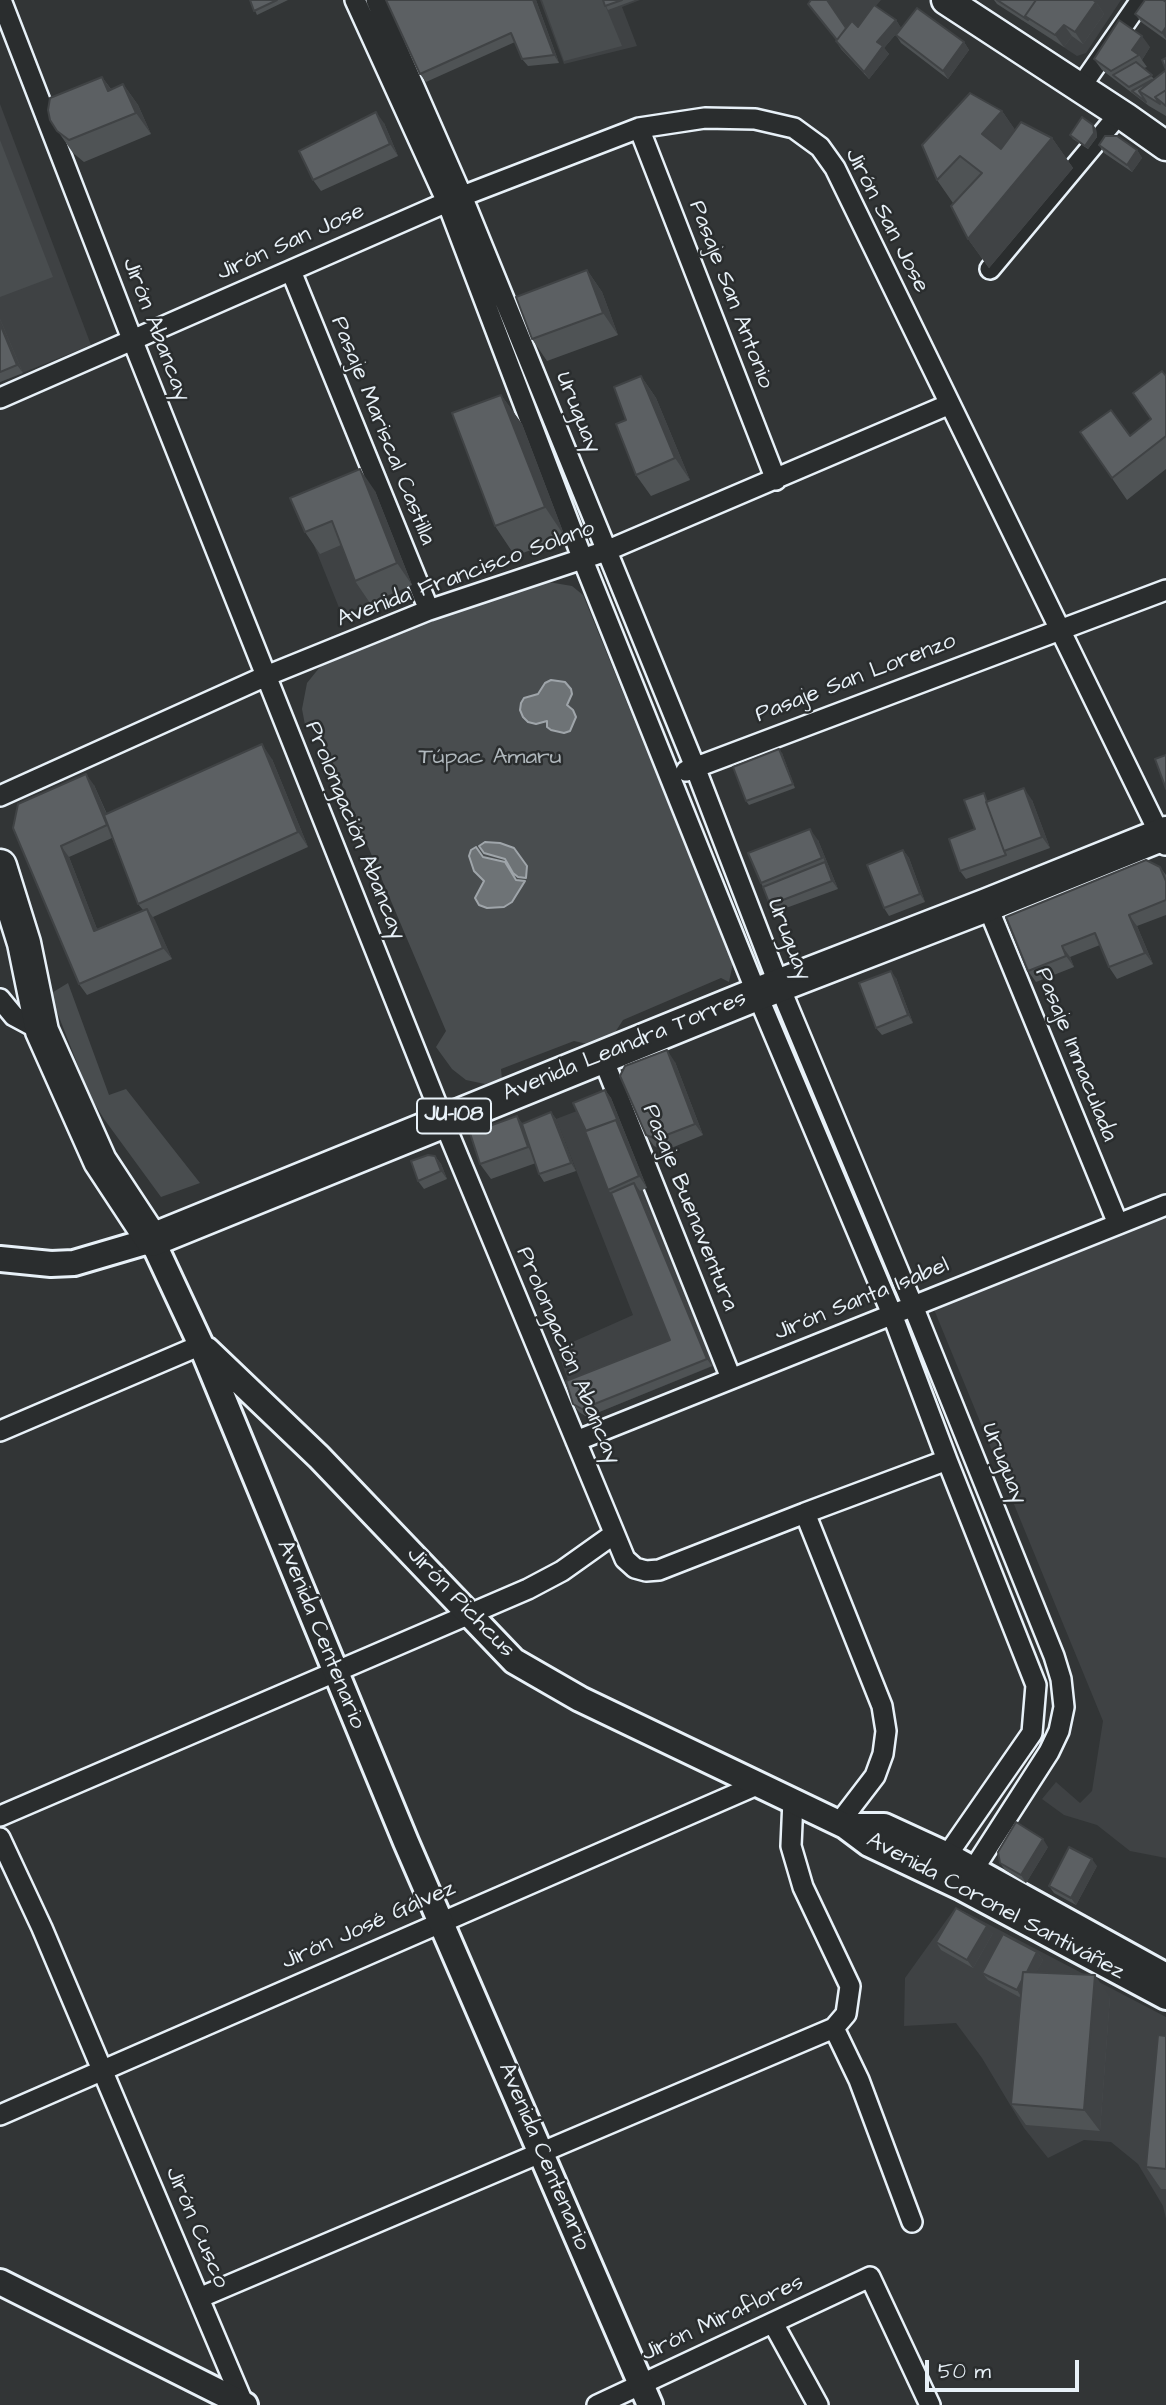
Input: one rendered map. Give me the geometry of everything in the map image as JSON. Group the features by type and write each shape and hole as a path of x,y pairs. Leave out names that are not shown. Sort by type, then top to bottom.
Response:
{"main road":[{"path":"946,0 1166,146"},
{"name":"Avenida Leandra Torres","path":"152,1240 601,1056 1164,838"},
{"name":"Avenida Centenario","path":"0,866 24,943 42,1031 100,1161 152,1240"}],"street":[{"name":"Jirón Abancay","path":"1,0 266,676"},
{"name":"Uruguay","path":"355,0 454,199 606,551 695,767 768,990 1036,1685 1032,1733 933,1875"},
{"name":"Uruguay","path":"376,0 454,199 583,560 671,776 913,1306 1054,1656 1061,1679 1064,1707 1059,1731 1049,1752 967,1879"},
{"path":"1080,88 1141,0"},
{"path":"990,269 1120,113"},
{"name":"Jirón San Jose","path":"0,398 454,199 639,128 705,118 755,118 794,128 820,147 835,168 1164,838"},
{"name":"Pasaje San Antonio","path":"639,128 776,480"},
{"name":"Pasaje Mariscal Castilla","path":"290,271 429,610"},
{"name":"Avenida Francisco Solano","path":"0,796 266,676 429,610 606,551 950,404"},
{"name":"Pasaje San Lorenzo","path":"671,776 1166,590"},
{"name":"Prolongación Abancay","path":"266,676 443,1120 625,1559 635,1569 659,1570 805,1513"},
{"name":"Pasaje Inmaculada","path":"987,905 1118,1224"},
{"path":"0,999 14,1016 42,1031"},
{"name":"Pasaje Buenaventura","path":"601,1056 731,1378"},
{"name":"Jirón Santa Isabel","path":"576,1441 1166,1205"},
{"name":"Avenida Leandra Torres","path":"0,1259 51,1264 74,1263 152,1240"},
{"name":"Avenida Centenario","path":"152,1240 201,1345 335,1674 646,2395"},
{"path":"0,1431 201,1345"},
{"name":"Jirón Pichcus","path":"201,1345 319,1457 514,1661 580,1699 842,1824"},
{"path":"842,1824 875,1776 883,1754 886,1731 882,1706 805,1513 947,1460"},
{"path":"0,1816 335,1674 469,1612 528,1589 562,1571 614,1534"},
{"name":"Jirón José Gálvez","path":"0,2115 759,1784"},
{"path":"199,2298 834,2028 846,2014 850,1986 803,1887 791,1846 793,1800"},
{"name":"Avenida Coronel Santiváñez","path":"842,1824 884,1826 947,1855 967,1879"},
{"name":"Avenida Coronel Santiváñez","path":"842,1824 869,1844 933,1875 967,1879 1067,1933 1166,1997"},
{"name":"Jirón Cusco","path":"0,1838 42,1928 245,2405"},
{"name":"Avenida Coronel Santiváñez","path":"1067,1933 1166,1976"},
{"path":"834,2028 859,2080 912,2222"},
{"name":"Jirón Miraflores","path":"597,2405 646,2395 772,2323 870,2277 930,2405"},
{"path":"0,2282 245,2405"},
{"path":"772,2323 818,2405"}],"shaded area":[{"path":"540,0 640,0 622,7 637,46 564,64"},
{"path":"817,0 881,0 842,46"},
{"path":"1031,0 1121,0 1086,53 1077,56 1019,18"},
{"path":"0,104 91,345 0,382"},
{"path":"303,518 413,585 342,615"},
{"path":"551,680 565,682 571,689 572,694 567,705 576,717 570,731 564,733 551,730 547,727 547,721 536,724 528,722 520,710 524,698 538,694 545,683"},
{"path":"485,842 514,848 527,866 526,878 513,873 505,859 484,853 479,846"},
{"path":"476,847 483,857 505,862 516,880 525,881 512,902 504,907 487,908 479,905 475,898 484,881 474,871 469,856 471,850"},
{"path":"611,1098 718,1364 587,1417 579,1412 557,1349 633,1315 556,1119"},
{"path":"1166,1214 1166,1858 1130,1851 1097,1825 1064,1815 1042,1799 1056,1782 1080,1803 1092,1791 1103,1721 933,1307"},
{"path":"953,1911 963,1911 1166,2017 1166,2219 1163,2206 1138,2164 1111,2142 1084,2140 1048,2158 1024,2128 982,2058 956,2023 904,2026 905,1978"}],"green space":[{"path":"542,0 603,0 622,46 564,61"},
{"path":"0,140 53,277 0,297"},
{"name":"Túpac Amaru","path":"542,581 572,586 583,595 733,963 729,982 721,978 623,1020 612,1037 592,1045 574,1041 501,1069 502,1080 485,1084 466,1080 452,1069 436,1047 446,1031 317,726 306,730 302,709 307,683 328,657"},
{"path":"68,983 109,1095 126,1089 200,1183 161,1197 104,1119 90,1096 50,994"}],"building":[{"path":"250,0 277,0 254,11"},
{"path":"386,0 533,0 554,55 522,59 511,33 420,74"},
{"path":"603,0 622,0 605,6"},
{"path":"811,0 827,0 846,28 837,40 808,4"},
{"path":"997,0 1036,0 1025,16 1028,20"},
{"path":"1036,0 1096,2 1075,32 1064,25 1055,35 1025,16"},
{"path":"1145,0 1166,2 1166,27 1162,33 1135,14"},
{"path":"874,5 896,20 877,42 883,46 864,72 836,41 852,21 858,27"},
{"path":"917,8 964,42 943,71 896,35"},
{"path":"1119,20 1142,36 1132,50 1139,55 1111,71 1094,59"},
{"path":"1136,62 1152,75 1129,87 1113,75"},
{"path":"1166,70 1166,90 1155,97 1160,104 1139,91"},
{"path":"102,77 108,91 123,84 136,113 69,140 57,131 50,120 50,98"},
{"path":"1152,80 1139,91 1146,102 1132,91"},
{"path":"1166,90 1166,106 1155,97"},
{"path":"970,93 1002,111 982,134 1001,149 1021,122 1052,138 968,239 951,206 982,173 960,156 937,180 922,145"},
{"path":"376,112 390,144 313,180 299,151"},
{"path":"1082,117 1093,125 1094,133 1085,146 1070,135"},
{"path":"1105,136 1117,136 1137,150 1127,165 1099,145"},
{"path":"587,270 603,313 532,339 516,297"},
{"path":"0,324 17,365 0,372"},
{"path":"1162,371 1166,376 1166,436 1112,478 1080,432 1111,410 1130,436 1151,419 1133,393"},
{"path":"641,376 675,458 636,475 616,424 626,420 614,387"},
{"path":"501,395 545,507 495,526 452,413"},
{"path":"360,469 397,563 355,581 332,521 305,532 290,498"},
{"path":"262,744 298,832 138,904 104,815"},
{"path":"779,749 793,784 746,801 733,767"},
{"path":"1166,755 1166,789 1155,759"},
{"path":"86,774 107,825 61,846 94,931 147,909 163,948 79,984 13,828 18,804"},
{"path":"1024,788 1042,837 1004,851 986,802"},
{"path":"984,793 1006,855 960,871 949,839 975,829 964,800"},
{"path":"810,829 822,858 761,883 748,853"},
{"path":"903,850 920,894 884,908 867,865"},
{"path":"1146,860 1160,867 1166,881 1166,900 1129,915 1145,953 1109,967 1095,933 1062,946 1066,956 1028,971 1006,917"},
{"path":"825,862 832,881 770,905 763,887"},
{"path":"891,971 908,1015 876,1028 859,983"},
{"path":"667,1050 695,1124 656,1139 646,1135 620,1076 625,1066"},
{"path":"605,1090 619,1124 616,1120 586,1131 573,1103"},
{"path":"551,1112 571,1163 539,1174 522,1124"},
{"path":"517,1116 528,1147 480,1164 470,1133"},
{"path":"616,1120 639,1176 608,1190 585,1131"},
{"path":"428,1155 435,1156 441,1171 418,1181 411,1161"},
{"path":"634,1183 707,1359 582,1409 573,1404 566,1381 670,1340 611,1193"},
{"path":"1016,1822 1043,1839 1021,1875 1000,1863 998,1852"},
{"path":"1069,1847 1092,1859 1071,1898 1049,1886"},
{"path":"956,1908 987,1926 967,1960 936,1942"},
{"path":"1003,1934 1037,1952 1027,1972 1023,1972 1017,1990 982,1973"},
{"path":"1023,1972 1095,1975 1084,2110 1011,2104"},
{"path":"1158,2035 1166,2036 1166,2169 1146,2167"}]}
